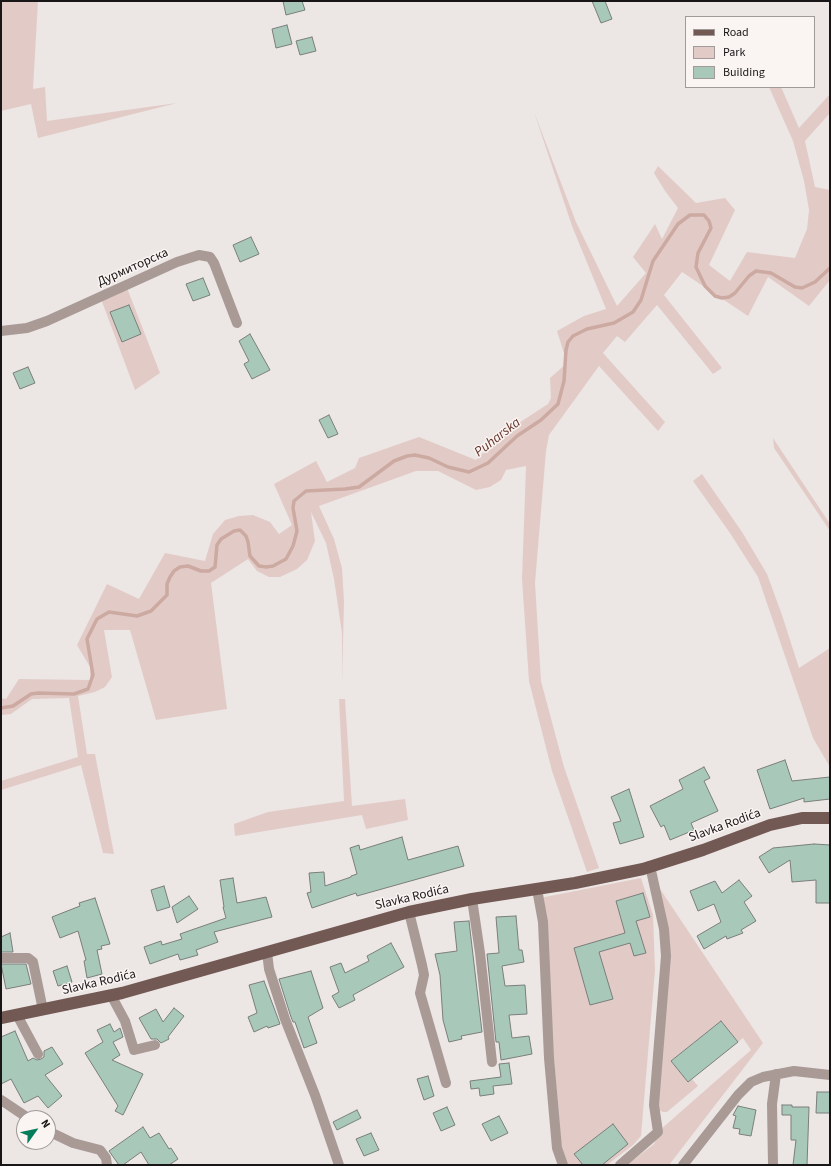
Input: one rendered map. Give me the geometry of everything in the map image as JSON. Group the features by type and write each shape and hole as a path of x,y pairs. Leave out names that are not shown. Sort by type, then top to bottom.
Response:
{"main road":[{"name":"Slavka Rodića","path":"1,1018 111,995 179,978 409,912 472,899 537,889 650,866 703,850 770,825 802,818 830,818"}],"street":[{"name":"Дурмиторска","path":"1,331 33,327 47,322 177,262 198,255 210,258 214,263 237,323"},
{"path":"620,1165 658,1132 654,1105 666,956 664,929 650,866"},
{"path":"537,889 543,922 549,1051 557,1140 563,1165"},
{"path":"472,899 480,953 492,1062"},
{"path":"409,912 424,975 420,993 446,1084"},
{"path":"267,952 269,969 284,1019 315,1095 339,1165"},
{"path":"1,958 28,958 33,962 43,1010"},
{"path":"111,995 125,1021 134,1050 155,1045"},
{"path":"16,1015 38,1054"},
{"path":"683,1165 738,1095 751,1082 776,1074 794,1071 830,1075"},
{"path":"773,1165 772,1104 776,1074"},
{"path":"1,1100 16,1110"},
{"path":"56,1134 73,1143 100,1150 106,1158 107,1165"}],"green space":[{"path":"1,1 38,1 33,89 45,87 47,121 177,103 38,138 31,104 1,111"},
{"path":"769,88 781,88 799,128 830,94 830,113 805,141 815,187 830,190 830,280 809,306 768,277 748,316 682,272 664,295 722,368 713,374 657,305 625,342 617,336 603,353 665,422 658,431 599,366 549,435 546,451 535,583 541,681 564,767 599,868 587,872 552,771 529,681 522,579 526,466 506,470 501,480 490,487 476,490 438,471 416,471 319,506 334,539 342,568 344,602 342,682 342,633 334,579 326,543 311,512 315,541 307,560 297,569 280,577 269,577 257,571 248,559 211,583 227,709 156,720 130,630 104,630 112,677 105,687 95,692 78,696 87,754 95,754 114,854 103,853 81,765 1,790 1,781 78,757 69,698 32,699 11,714 1,715 1,698 6,699 19,679 90,680 90,667 77,645 107,584 139,599 165,553 205,561 213,534 225,520 239,516 253,515 270,522 279,534 292,525 274,484 316,461 327,482 355,468 359,458 419,437 476,460 505,432 548,404 551,398 550,378 567,363 557,331 584,316 606,309 572,226 534,112 576,222 617,306 646,273 633,257 655,224 662,239 678,208 654,173 658,166 696,203 725,198 735,210 709,265 730,281 747,252 795,258 807,229 809,210 804,181 793,141"},
{"path":"127,288 160,373 135,390 101,299"},
{"path":"773,438 830,524 830,531 774,448"},
{"path":"702,474 742,532 767,574 799,668 830,648 830,767 813,738 758,577 730,533 693,481"},
{"path":"339,699 345,699 352,806 405,799 408,820 366,829 362,815 235,836 234,824 268,812 344,801"},
{"path":"641,878 653,915 655,970 641,1136 633,1145 607,1165 563,1165 540,898"},
{"path":"654,880 763,1043 669,1165 627,1165 654,1144 660,1130 751,1050 743,1038 738,1042 721,1021 671,1061 688,1082 692,1079 698,1086 667,1112 659,1110 657,1106 669,953"}],"building":[{"path":"283,1 302,1 305,10 286,15"},
{"path":"592,1 605,1 612,19 601,23"},
{"path":"287,25 292,44 276,48 272,29"},
{"path":"312,37 316,51 300,55 296,41"},
{"path":"251,237 259,254 240,262 233,245"},
{"path":"203,278 210,295 193,301 186,284"},
{"path":"129,305 141,334 122,342 110,312"},
{"path":"250,334 270,370 252,379 244,364 249,361 239,341"},
{"path":"28,367 35,383 20,389 13,373"},
{"path":"329,415 338,434 328,438 319,420"},
{"path":"785,760 792,781 830,777 830,799 804,802 804,798 770,809 757,770"},
{"path":"704,767 710,778 704,781 718,811 691,823 694,830 670,840 664,825 661,827 650,806 683,789 679,780"},
{"path":"629,789 644,837 620,844 613,823 621,821 611,797"},
{"path":"402,837 408,860 458,846 464,866 357,896 356,893 312,908 307,893 311,892 309,873 324,872 325,886 351,877 357,874 350,848 359,845 360,850"},
{"path":"814,844 830,845 830,903 816,903 816,880 792,882 790,860 769,873 759,857 773,848"},
{"path":"233,878 237,903 266,897 272,917 214,932 218,942 196,950 198,955 180,960 178,954 150,964 144,947 161,941 162,945 182,939 180,934 226,918 223,907 220,880"},
{"path":"739,880 752,896 744,902 756,921 741,930 743,933 727,939 726,936 704,949 697,936 721,922 714,904 698,911 690,891 715,881 722,893"},
{"path":"164,886 170,907 157,911 151,890"},
{"path":"643,893 650,917 636,921 646,953 634,956 630,943 599,952 613,999 590,1005 574,948 625,933 616,901"},
{"path":"189,896 198,909 177,923 172,907"},
{"path":"95,898 110,944 101,946 102,949 97,950 102,974 87,978 84,961 86,960 78,931 60,938 52,917 80,906 79,903"},
{"path":"516,916 519,950 522,950 524,962 502,966 505,986 525,985 527,1014 509,1015 512,1038 529,1036 532,1054 501,1060 499,1042 496,1042 487,954 499,953 496,917"},
{"path":"469,921 482,1032 461,1036 462,1039 449,1042 443,1020 440,975 435,954 457,951 454,922"},
{"path":"10,933 13,952 1,952 1,937"},
{"path":"391,943 404,967 353,995 355,1000 339,1008 332,996 339,992 330,967 341,963 345,973 369,961 367,956"},
{"path":"1,964 26,964 31,984 6,989"},
{"path":"67,966 72,982 58,986 53,971"},
{"path":"311,971 323,1008 308,1017 317,1043 304,1048 295,1022 293,1022 291,1017 279,979"},
{"path":"264,981 280,1024 268,1028 267,1026 254,1032 248,1017 257,1013 249,985"},
{"path":"174,1008 184,1016 168,1037 169,1039 161,1043 157,1039 151,1039 139,1018 156,1009 163,1022"},
{"path":"721,1021 738,1042 688,1082 671,1061"},
{"path":"110,1024 114,1032 120,1028 123,1037 113,1042 120,1055 112,1060 143,1074 123,1115 115,1111 118,1106 85,1053 103,1042 97,1030"},
{"path":"15,1031 28,1061 33,1058 37,1060 41,1059 44,1057 44,1051 52,1047 63,1064 45,1075 62,1096 48,1108 38,1096 24,1103 11,1079 1,1084 1,1037"},
{"path":"509,1063 512,1084 493,1086 494,1094 480,1096 479,1088 471,1089 470,1081 501,1077 499,1064"},
{"path":"428,1076 434,1096 424,1100 417,1079"},
{"path":"817,1092 830,1092 830,1113 816,1113"},
{"path":"782,1105 792,1105 792,1107 809,1107 807,1165 793,1165 796,1140 791,1140 791,1115 782,1115"},
{"path":"738,1106 756,1110 751,1136 739,1134 740,1129 733,1128 736,1116 733,1115"},
{"path":"447,1107 455,1125 441,1131 433,1113"},
{"path":"357,1110 361,1118 337,1130 333,1122"},
{"path":"499,1116 508,1133 491,1141 482,1124"},
{"path":"613,1124 628,1144 602,1165 583,1165 574,1154"},
{"path":"143,1127 150,1138 159,1133 169,1149 171,1148 178,1159 169,1165 149,1165 141,1152 123,1165 119,1165 109,1151"},
{"path":"371,1133 379,1150 364,1156 356,1139"}],"waterway":[{"name":"Puharska","path":"1,708 13,706 31,694 74,694 88,689 93,675 87,639 97,619 109,612 137,616 151,611 167,595 167,584 174,571 180,567 188,566 201,571 209,571 215,567 217,545 221,539 234,531 240,530 246,536 250,556 259,566 273,566 286,559 293,546 297,531 293,508 294,501 306,491 359,487 394,461 407,456 415,455 429,458 448,467 469,472 488,463 517,436 541,420 558,404 564,381 566,350 568,342 573,336 587,329 614,323 633,312 641,300 653,261 678,224 690,215 704,215 709,221 711,228 698,253 696,267 705,286 715,296 722,298 729,297 735,293 749,276 756,271 771,273 795,287 802,288 815,282 830,268"}]}
